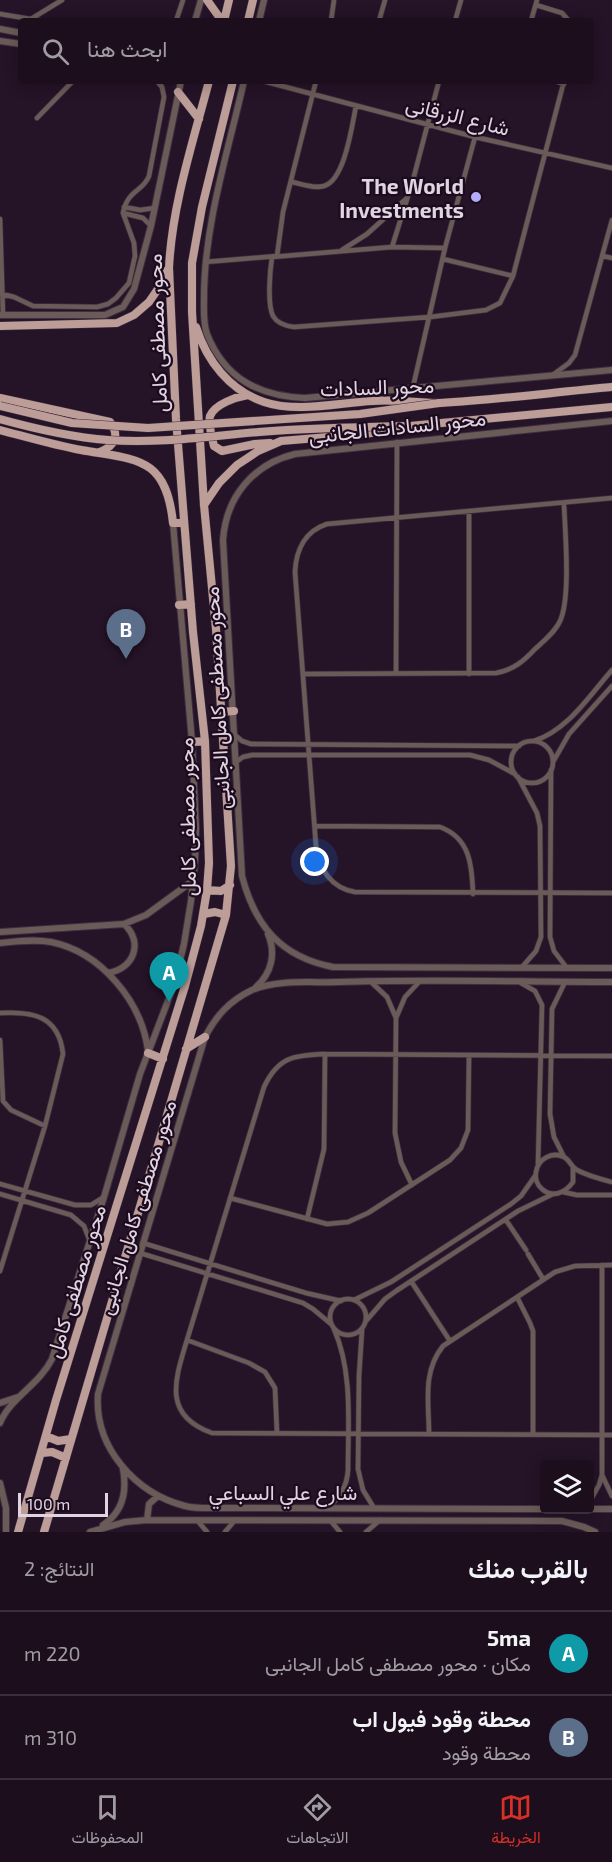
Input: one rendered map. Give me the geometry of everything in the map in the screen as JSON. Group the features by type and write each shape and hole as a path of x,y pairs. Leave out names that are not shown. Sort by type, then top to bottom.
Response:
{"main road":[{"path":"207,0 221,18"},
{"path":"224,18 229,0"},
{"path":"249,18 253,0"},
{"name":"محور مصطفى كامل","path":"18,1532 163,1059 204,914 208,863 205,741 184,523 169,268 176,210 208,84"},
{"name":"محور مصطفى كامل","path":"44,1532 226,915 230,885 231,866 216,629 204,505 192,312 194,247 232,84"},
{"path":"178,92 199,119"},
{"path":"0,326 111,325 117,323 134,315 149,302 169,268"},
{"name":"محور السادات","path":"192,312 200,338 211,360 227,380 248,395 274,405 292,407 374,401 439,403 612,387"},
{"path":"248,395 230,400 212,414 210,420 214,446 222,451 255,444 274,443"},
{"path":"0,398 110,422 115,430 115,441 108,449 99,453"},
{"path":"0,406 72,423 148,428 360,414 439,403"},
{"name":"محور السادات","path":"204,505 219,483 237,465 274,443 296,439 365,434 410,426 612,407"},
{"path":"0,419 51,433 129,441 262,431 410,426"},
{"path":"0,430 138,460 155,472 163,483 169,495 173,523 184,523"},
{"path":"179,605 191,604"},
{"path":"221,712 234,711"},
{"path":"192,742 205,741"},
{"path":"207,890 218,891 230,885"},
{"path":"204,914 215,912 226,915"},
{"path":"186,1049 205,1037"},
{"path":"148,1053 163,1059"},
{"path":"46,1436 58,1441 71,1440"},
{"path":"42,1453 56,1452 66,1458"}],"street":[{"path":"32,18 62,0"},
{"path":"177,18 183,0"},
{"path":"196,18 201,0"},
{"path":"260,18 264,0"},
{"path":"331,18 334,0"},
{"path":"380,18 384,0"},
{"path":"456,18 460,0"},
{"path":"532,18 537,2 566,18"},
{"path":"0,14 24,18"},
{"path":"0,29 18,32"},
{"path":"0,41 18,44"},
{"path":"37,118 70,84"},
{"path":"2,294 17,298 31,306 97,307 108,304 116,298 129,283 135,256 134,243 123,213 132,193 145,184 149,176 164,97 160,84"},
{"path":"0,219 1,315 105,315 118,311 132,296 151,226 180,84"},
{"path":"243,84 214,214 206,262 392,247 445,249"},
{"name":"شارع الزرقانى","path":"275,84 476,137 612,168"},
{"path":"315,84 274,256 271,309 276,319 286,326 315,326 430,317 496,307 513,276 563,84"},
{"path":"392,247 438,84"},
{"path":"292,182 321,187 333,180 342,165 356,106"},
{"path":"413,387 445,249 476,137"},
{"path":"340,251 367,234 407,198"},
{"path":"124,207 140,210 155,208"},
{"path":"123,213 139,217 151,226"},
{"path":"552,375 569,363 575,355 612,220"},
{"path":"603,256 612,258"},
{"path":"443,259 513,276"},
{"name":"محور السادات الجانبى","path":"206,262 204,321 207,334 221,359 240,378 250,386 279,397 305,398 612,370"},
{"name":"محور السادات الجانبى","path":"224,528 229,506 247,482 267,464 281,457 397,442 612,421"},
{"path":"396,674 397,442"},
{"path":"612,498 327,524 312,531 302,543 297,557 296,572 317,854 330,879 342,888 355,892 612,893"},
{"path":"303,674 469,674 496,673 514,667 525,659 560,622 566,593 564,504"},
{"path":"469,512 469,674"},
{"name":"محور مصطفى كامل الجانبى","path":"0,1423 11,1406 43,1375 52,1359 148,1053 174,985 186,933 194,880 196,836 192,742 173,523"},
{"name":"محور مصطفى كامل الجانبى","path":"224,528 242,866 244,884 252,907 265,928"},
{"path":"235,735 251,744 519,746 549,735 563,725 612,670"},
{"path":"236,762 252,755 470,755 489,760 528,782 539,781 552,767 569,734 612,686"},
{"path":"534,741 548,749 552,767 551,944 557,957 567,968"},
{"path":"519,746 511,762 539,819 541,893 539,944 532,958 520,968"},
{"path":"315,826 440,826 447,829 457,837 468,853 473,894"},
{"path":"0,932 124,924 146,915 194,880"},
{"path":"108,974 125,967 133,957 134,939 124,924"},
{"path":"265,928 281,945 293,953 333,967 612,968"},
{"path":"253,990 265,977 272,961 272,944 265,928"},
{"path":"0,942 34,940 62,945 90,958 119,986 137,1014 147,1038 148,1053"},
{"path":"465,968 465,981"},
{"path":"253,990 282,984 370,981 612,982"},
{"path":"370,981 387,997 396,1018"},
{"path":"412,1185 401,1162 395,1133 396,1018 405,997 420,981"},
{"path":"143,1244 306,1293 341,1301 354,1300 391,1282 512,1204 535,1176 538,1164 542,1056 541,1000 531,988 519,982"},
{"path":"564,982 552,1009 551,1125 558,1147 573,1168 612,1182"},
{"name":"محور مصطفى كامل الجانبى","path":"99,1386 205,1037 213,1021 225,1007 253,990"},
{"path":"0,1013 34,1014 48,1023 59,1037 63,1054 45,1126 0,1271"},
{"path":"0,1040 3,1101 11,1110 45,1126"},
{"path":"612,1056 325,1054 292,1057 275,1068 264,1087 175,1380 175,1390 180,1407 190,1422 212,1433 612,1435"},
{"path":"307,1220 324,1149 325,1054"},
{"path":"230,1198 327,1224 348,1222 368,1214 450,1160 461,1148 468,1121 469,1056"},
{"path":"538,1164 550,1156 564,1157"},
{"path":"563,1192 573,1182 573,1168"},
{"path":"535,1176 541,1188 553,1194"},
{"path":"0,1184 83,1206 98,1202 104,1197"},
{"path":"374,1508 359,1480 359,1361 362,1330 366,1321 384,1299 529,1205 563,1192 577,1195 612,1195"},
{"path":"0,1194 79,1219 90,1242"},
{"path":"506,1220 543,1279"},
{"path":"140,1253 303,1303 345,1335 357,1334 362,1330"},
{"path":"594,1494 602,1475 602,1265"},
{"path":"429,1434 429,1372 438,1353 450,1341 555,1272 575,1266 612,1265"},
{"path":"411,1281 450,1341"},
{"path":"517,1297 529,1318 533,1331 532,1434"},
{"path":"354,1300 363,1306 366,1321"},
{"path":"328,1508 343,1491 348,1481 345,1360 330,1318 333,1308 341,1301"},
{"path":"187,1340 249,1363 265,1372 275,1388 277,1433"},
{"name":"شارع علي السباعي","path":"99,1386 97,1402 101,1427 107,1442 123,1468 133,1479 158,1496 194,1508 540,1509"},
{"path":"0,1403 24,1394"},
{"path":"91,1532 112,1518 122,1503 126,1486 123,1468"},
{"path":"602,1475 612,1496"},
{"path":"0,1483 6,1508 6,1532"},
{"path":"147,1520 149,1504 158,1496"},
{"path":"594,1509 612,1509"},
{"path":"543,1521 544,1514"},
{"name":"شارع علي السباعي","path":"91,1532 125,1522 147,1520 562,1521 595,1532"},
{"path":"197,1520 207,1532"},
{"path":"225,1532 236,1520"},
{"path":"330,1520 340,1532"},
{"path":"366,1532 380,1520"}],"place":[{"name":"The World Investments","path":"476,197"},
{"name":"محطة وقود فيول اب","path":"126,659"},
{"name":"5ma","path":"169,1002"}]}
